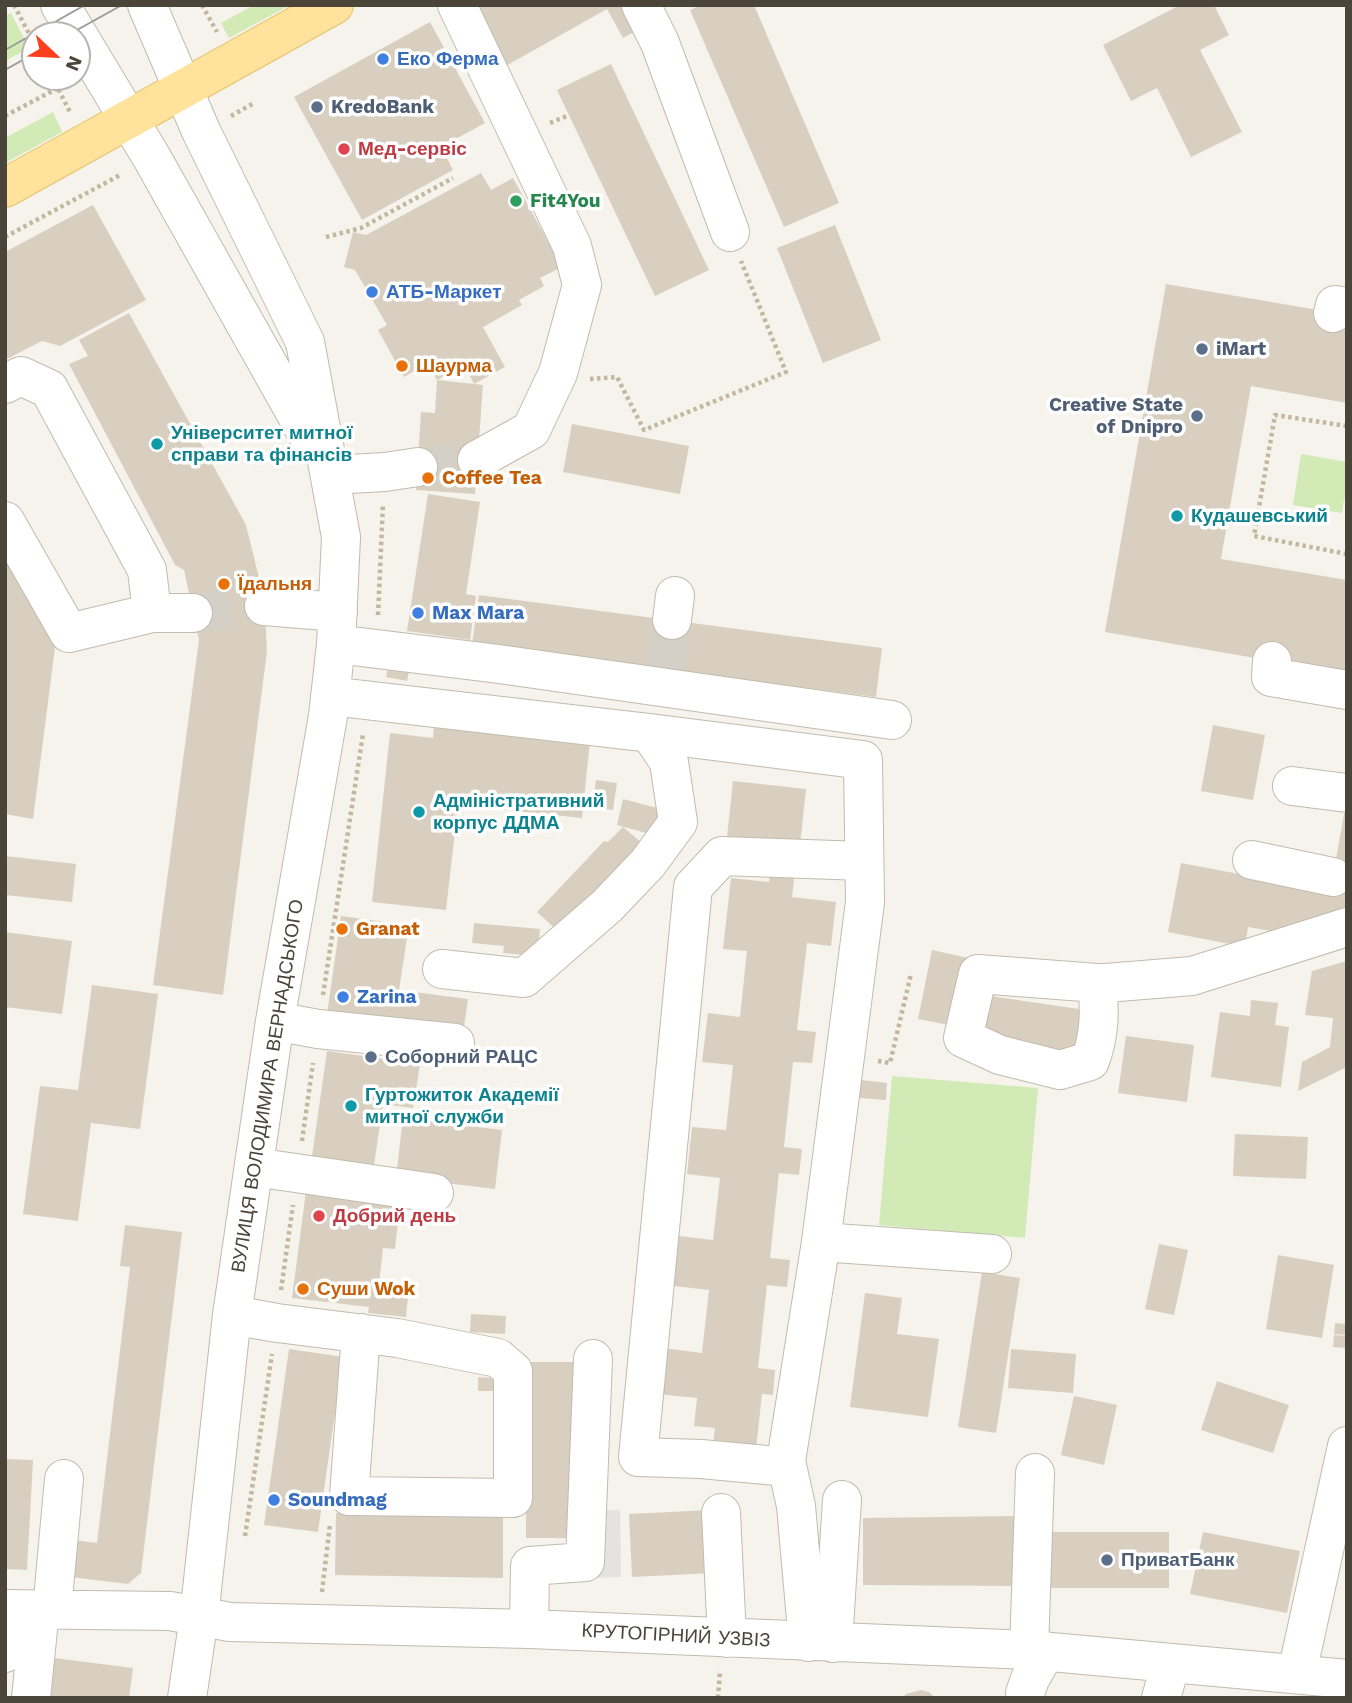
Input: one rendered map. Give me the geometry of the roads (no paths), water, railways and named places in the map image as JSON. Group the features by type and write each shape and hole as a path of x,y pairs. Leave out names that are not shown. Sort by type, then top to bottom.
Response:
{"main road":[{"path":"5,188 334,5"}],"street":[{"name":"ВУЛИЦЯ ВОЛОДИМИРА ВЕРНАДСЬКОГО","path":"60,5 129,120 331,475"},
{"name":"ВУЛИЦЯ ВОЛОДИМИРА ВЕРНАДСЬКОГО","path":"147,5 201,131 304,342 341,537 337,628 330,696 275,1021 232,1315 199,1617 187,1698"},
{"path":"457,5 572,246 582,285 558,373 531,430 477,460"},
{"path":"641,5 660,43 730,232"},
{"path":"5,384 21,376 49,389 147,570 152,613"},
{"path":"331,475 418,467"},
{"path":"5,521 69,633 152,613 193,613"},
{"path":"264,606 337,628 664,678 881,719 863,760 864,902 821,1242 788,1472 796,1506 804,1584 821,1642"},
{"path":"1272,661 1271,677 1347,690"},
{"path":"330,696 863,760"},
{"path":"442,969 524,978 607,906 648,863 678,822 669,762 650,733"},
{"path":"1292,786 1347,793"},
{"path":"788,1472 777,1466 638,1457 692,887 722,856 863,861"},
{"path":"1252,860 1333,877"},
{"path":"1097,982 1100,1013 1097,1043 1090,1061 1060,1070 1000,1055 963,1038 978,974 1097,982 1192,976 1347,927"},
{"path":"275,1021 318,1029 455,1043"},
{"path":"254,1167 433,1193"},
{"path":"821,1242 992,1254"},
{"path":"232,1315 361,1332 499,1358 513,1371 513,1498 349,1496 361,1332"},
{"path":"529,1629 530,1566 585,1562 593,1359"},
{"path":"1297,1673 1347,1446"},
{"path":"1025,1693 1037,1651 1035,1473"},
{"path":"31,1698 28,1610 54,1480"},
{"path":"821,1642 842,1500"},
{"path":"718,1653 721,1513"},
{"path":"5,1653 28,1610"},
{"name":"КРУТОГІРНИЙ УЗВІЗ","path":"28,1610 170,1611 230,1622 529,1629 718,1653 821,1642 1037,1651 1166,1681 1297,1673 1347,1679"}],"tunnel":[{"path":"418,467 477,460"},
{"path":"193,613 264,606"},
{"path":"665,669 672,620"}],"tram line":[{"path":"5,50 85,5"},
{"path":"91,22 122,5"},
{"path":"5,70 21,61"}],"place":[{"name":"Еко Ферма","path":"383,59"},
{"name":"KredoBank","path":"317,107"},
{"name":"Мед-сервіс","path":"344,149"},
{"name":"Fit4You","path":"516,201"},
{"name":"АТБ-Маркет","path":"372,292"},
{"name":"iMart","path":"1202,349"},
{"name":"Шаурма","path":"402,366"},
{"name":"Creative State of Dnipro","path":"1197,416"},
{"name":"Університет митної справи та фінансів","path":"157,444"},
{"name":"Coffee Tea","path":"428,478"},
{"name":"Кудашевський","path":"1177,516"},
{"name":"Їдальня","path":"224,584"},
{"name":"Max Mara","path":"418,613"},
{"name":"Адміністративний корпус ДДМА","path":"419,812"},
{"name":"Granat","path":"342,929"},
{"name":"Zarina","path":"343,997"},
{"name":"Соборний РАЦС","path":"371,1057"},
{"name":"Гуртожиток Академії митної служби","path":"351,1106"},
{"name":"Добрий день","path":"319,1216"},
{"name":"Суши Wok","path":"303,1289"},
{"name":"Soundmag","path":"274,1500"},
{"name":"ПриватБанк","path":"1107,1560"}]}
